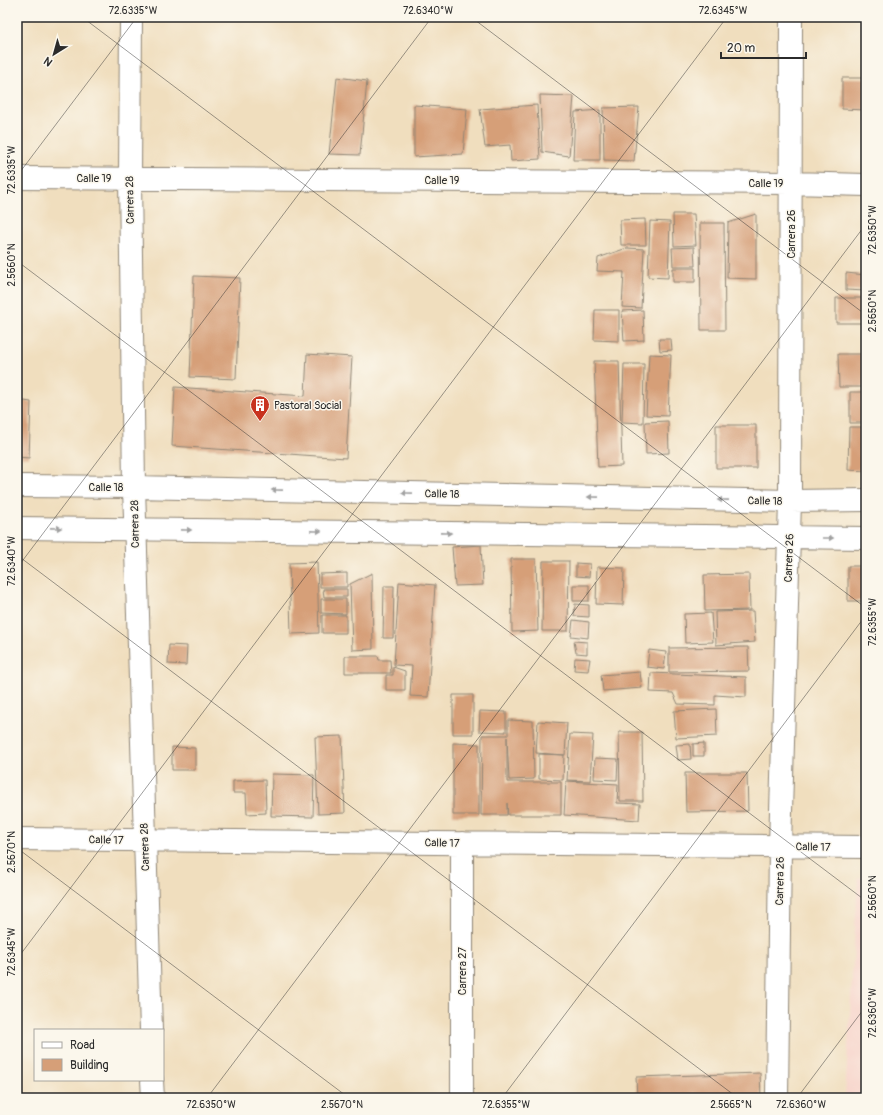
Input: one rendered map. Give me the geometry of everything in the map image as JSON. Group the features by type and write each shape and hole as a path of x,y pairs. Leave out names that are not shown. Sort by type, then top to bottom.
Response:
{"street":[{"name":"Carrera 28","path":"131,17 130,178 134,487 151,1029"},
{"name":"Carrera 26","path":"777,1098 780,846 790,537 791,17"},
{"name":"Calle 19","path":"17,178 791,183 866,185"},
{"name":"Calle 18","path":"17,486 134,487 790,501 866,500"},
{"path":"17,528 866,538"},
{"name":"Calle 17","path":"17,839 866,847"},
{"name":"Carrera 27","path":"462,843 462,1098"},
{"path":"152,1081 153,1098"}],"shaded area":[{"path":"858,878 866,878 866,1098 845,1098"}],"building":[{"path":"337,77 367,81 360,155 329,154"},
{"path":"842,78 866,78 866,110 842,109"},
{"path":"540,95 574,96 569,156 542,152"},
{"path":"414,105 467,109 463,154 414,157"},
{"path":"537,105 540,159 511,161 510,145 485,147 480,109"},
{"path":"639,107 634,161 604,160 603,108"},
{"path":"600,110 600,160 573,160 575,112"},
{"path":"673,214 694,214 696,245 674,246"},
{"path":"756,214 756,279 727,278 728,223"},
{"path":"645,219 646,245 621,245 620,220"},
{"path":"650,221 670,222 668,278 648,277"},
{"path":"700,223 724,223 725,330 701,330"},
{"path":"694,247 695,266 673,266 672,248"},
{"path":"627,248 644,249 641,308 622,307 624,272 597,271 598,258"},
{"path":"673,268 695,268 695,282 673,282"},
{"path":"846,273 866,275 866,291 846,290"},
{"path":"194,276 240,278 236,379 190,377"},
{"path":"836,298 866,298 866,323 836,323"},
{"path":"595,310 619,310 619,341 594,340"},
{"path":"643,310 644,340 624,341 622,311"},
{"path":"659,339 671,339 672,350 660,351"},
{"name":"Pastoral Social","path":"307,354 352,357 346,458 172,446 175,387 305,396"},
{"path":"649,354 671,355 668,416 646,415"},
{"path":"838,354 866,354 866,387 839,387"},
{"path":"594,361 619,361 622,466 598,467"},
{"path":"624,364 644,364 643,423 622,422"},
{"path":"850,392 866,392 866,423 850,423"},
{"path":"17,400 31,402 29,458 17,457"},
{"path":"668,421 669,453 646,454 645,422"},
{"path":"716,425 756,425 756,468 716,468"},
{"path":"849,427 866,427 866,471 848,470"},
{"path":"481,545 483,585 455,586 452,547"},
{"path":"511,559 536,559 538,631 512,632"},
{"path":"543,561 569,561 568,631 542,631"},
{"path":"317,562 319,633 291,634 289,563"},
{"path":"576,563 590,564 589,577 576,576"},
{"path":"848,566 866,566 866,601 848,601"},
{"path":"597,567 624,568 623,605 596,604"},
{"path":"347,573 347,587 320,587 320,574"},
{"path":"372,573 373,649 352,650 350,584"},
{"path":"749,574 750,610 705,611 704,575"},
{"path":"399,582 435,585 428,697 410,696 412,666 394,665"},
{"path":"573,585 589,585 589,601 573,601"},
{"path":"384,586 394,586 393,638 383,638"},
{"path":"323,589 347,589 347,597 324,597"},
{"path":"321,599 346,599 346,614 321,613"},
{"path":"575,604 589,605 589,617 574,616"},
{"path":"753,611 755,642 716,645 715,612"},
{"path":"711,613 713,642 685,643 684,614"},
{"path":"322,615 346,615 346,633 322,633"},
{"path":"573,620 589,622 588,638 571,636"},
{"path":"574,641 587,642 587,654 576,653"},
{"path":"169,645 187,646 186,665 168,664"},
{"path":"748,647 749,671 669,672 669,648"},
{"path":"649,650 666,652 664,669 647,667"},
{"path":"345,656 378,656 379,660 390,660 391,673 345,673"},
{"path":"575,658 590,659 588,671 574,670"},
{"path":"393,667 405,671 405,690 386,690 386,675 393,675"},
{"path":"640,672 642,688 603,691 601,675"},
{"path":"651,673 746,677 746,697 715,695 715,705 678,704 673,693 650,692"},
{"path":"453,695 473,695 473,734 453,734"},
{"path":"716,709 717,736 676,738 674,711"},
{"path":"480,711 506,712 506,732 479,731"},
{"path":"508,720 533,721 534,779 509,780 507,737 507,782 561,782 561,815 508,815 507,803 507,815 481,815 482,735 508,735"},
{"path":"538,721 567,723 565,755 536,753"},
{"path":"619,732 642,732 643,801 620,801"},
{"path":"570,734 593,735 590,781 567,780"},
{"path":"342,736 345,813 318,814 315,737"},
{"path":"453,743 479,744 479,815 453,815"},
{"path":"704,743 704,756 693,756 693,744"},
{"path":"690,744 691,759 678,760 676,745"},
{"path":"172,747 195,748 195,770 172,770"},
{"path":"539,754 564,755 563,780 539,779"},
{"path":"595,758 618,759 617,780 594,779"},
{"path":"685,773 747,773 748,811 686,812"},
{"path":"272,774 314,775 313,817 271,816"},
{"path":"265,780 266,813 247,814 246,793 233,793 233,781"},
{"path":"566,781 618,784 617,803 640,804 639,820 564,815"},
{"path":"760,1073 761,1098 637,1098 636,1077"}],"place":[{"name":"Pastoral Social","path":"260,422"}]}
